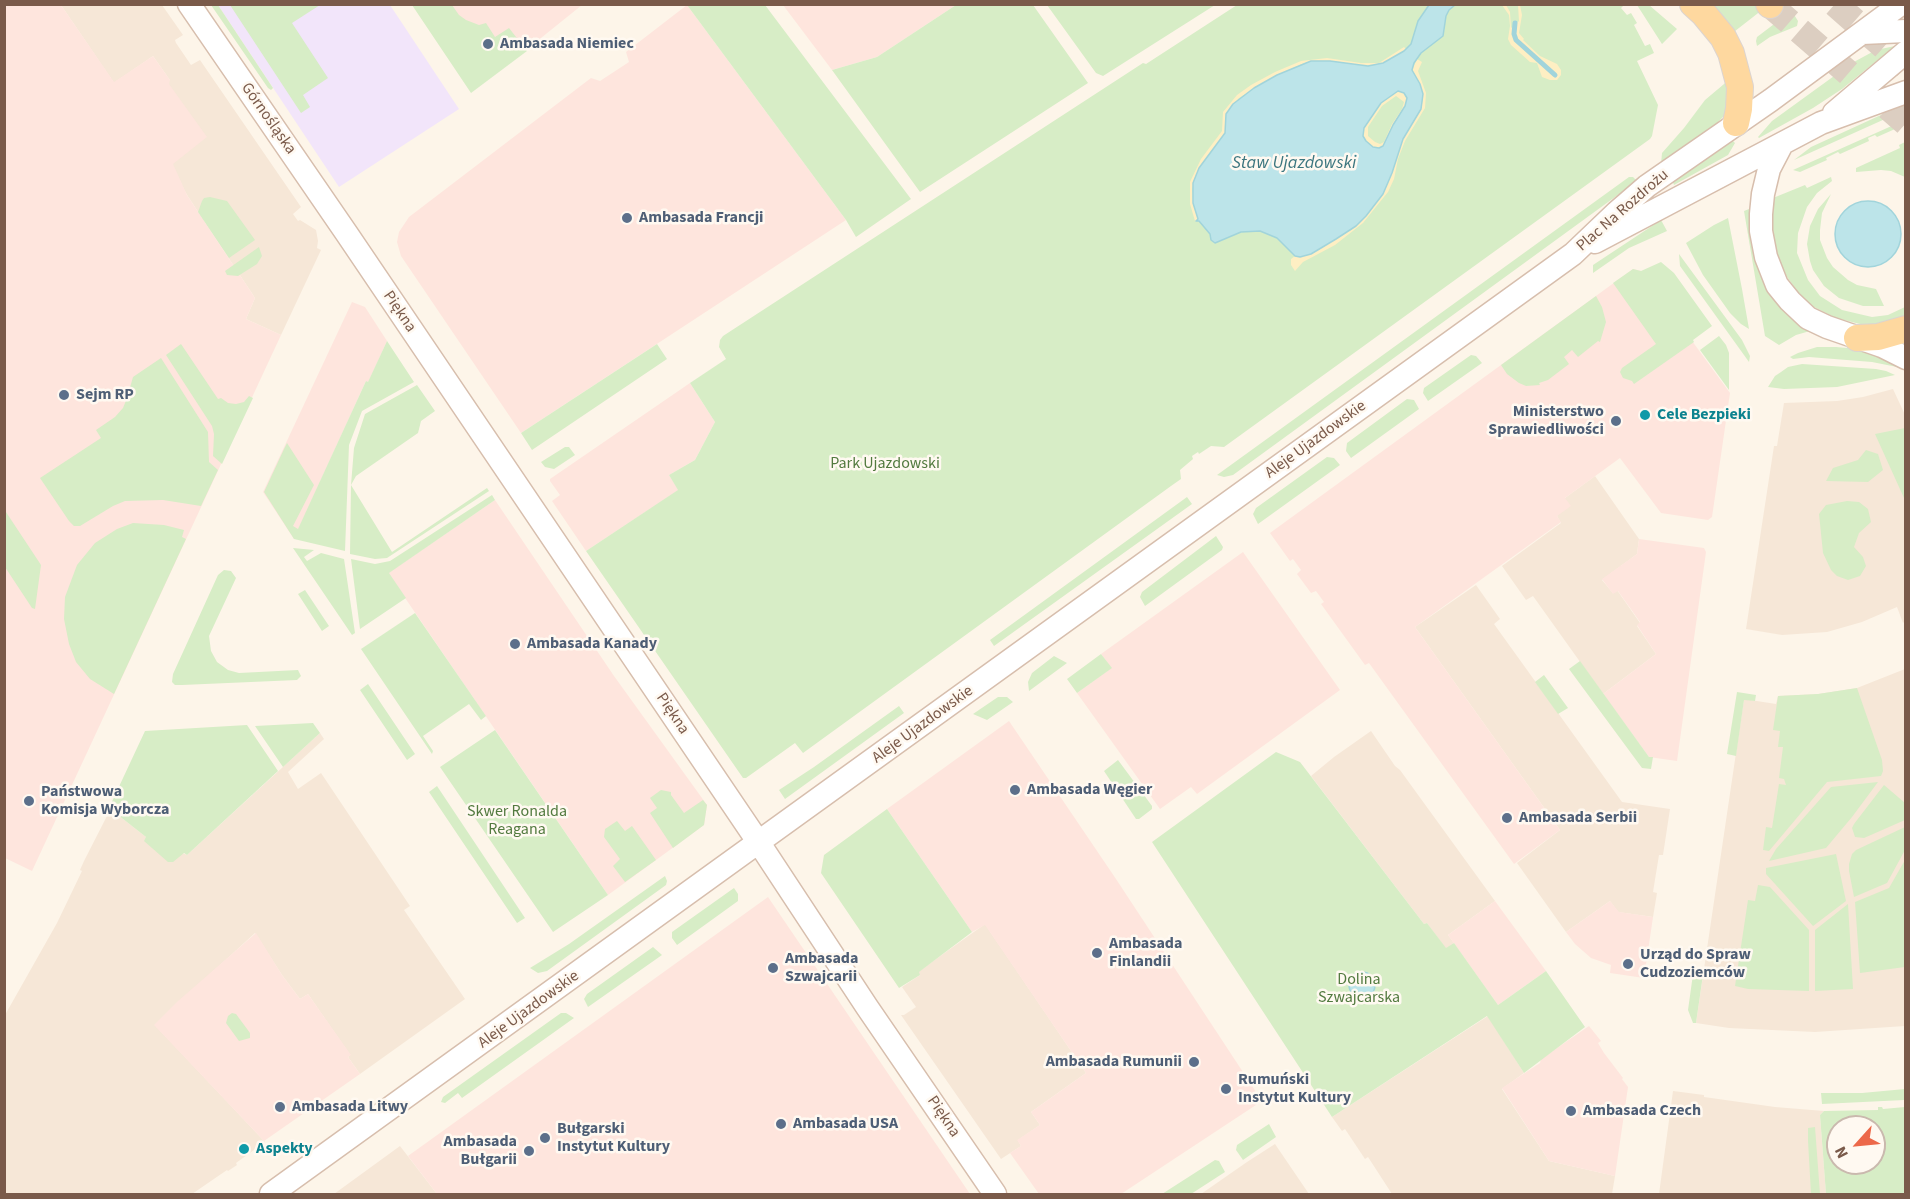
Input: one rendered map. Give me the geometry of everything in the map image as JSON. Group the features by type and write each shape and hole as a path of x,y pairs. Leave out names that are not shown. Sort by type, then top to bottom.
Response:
{"main road":[{"path":"1693,4 1723,37 1731,53 1740,87 1736,123"},
{"path":"1857,338 1878,337 1905,329"}],"street":[{"name":"Górnośląska","path":"189,4 347,234"},
{"name":"Plac Na Rozdrożu","path":"1573,254 1647,186 1771,100 1901,4"},
{"path":"1862,33 1905,31"},
{"name":"Plac Na Rozdrożu","path":"1821,123 1905,52"},
{"name":"Plac Na Rozdrożu","path":"1573,254 1821,123 1905,92"},
{"path":"1782,144 1769,169 1763,194 1761,231 1769,268 1783,294 1809,318 1827,327 1882,346 1905,358"},
{"name":"Piękna","path":"347,234 759,843 861,998 996,1194"},
{"name":"Aleje Ujazdowskie","path":"271,1194 1573,254"}],"shaded area":[{"path":"5,5 61,5 114,82 153,56 170,80 169,84 207,137 173,164 187,195 255,298 246,319 281,335 32,871 5,858"},
{"path":"61,5 162,5 183,35 175,40 191,65 200,60 301,207 293,214 298,221 316,230 317,248 321,250 281,335 246,319 255,298 187,195 171,164 168,82 170,80 153,56 114,83"},
{"path":"218,5 390,5 459,109 339,187"},
{"name":"Ambasada Niemiec","path":"423,5 582,5 536,42 534,37 477,83"},
{"name":"Ambasada Francji","path":"687,5 846,220 521,433 401,256 397,242 399,232 409,217 591,78 600,81 629,62 626,52"},
{"path":"783,5 956,5 877,57 832,70"},
{"path":"1633,269 1641,271 1730,393 1712,517 1708,520 1661,513 1620,458 1565,498 1571,506 1557,516 1561,522 1415,627 1560,830 1514,864 1369,663 1365,665 1321,604 1324,602 1316,591 1311,593 1297,574 1301,570 1293,559 1290,561 1270,533"},
{"path":"352,302 365,307 387,341 368,383 366,381 294,539 263,492"},
{"path":"690,383 715,422 695,460 669,475 679,490 586,551 552,501 560,495 550,479"},
{"path":"1893,389 1906,417 1905,621 1903,623 1897,607 1862,622 1827,632 1782,635 1746,629 1774,446 1777,446 1784,403 1837,401"},
{"path":"1595,476 1639,539 1637,554 1602,580 1613,593 1617,590 1640,623 1637,626 1656,654 1603,694 1533,596 1526,600 1502,566 1561,523 1557,516 1565,498"},
{"path":"495,500 614,676 707,805 704,825 608,895 388,573"},
{"path":"1639,539 1704,548 1706,552 1677,761 1649,757 1603,694 1656,654 1637,625 1640,622 1618,591 1613,594 1602,579 1637,554"},
{"path":"1243,552 1340,690 1197,794 1191,787 1160,809 1077,693 1111,668 1101,654"},
{"path":"1476,585 1500,619 1494,624 1622,802 1670,809 1663,855 1659,855 1653,892 1657,893 1653,917 1618,912 1610,901 1566,932 1517,863 1560,830 1415,627"},
{"path":"1905,669 1905,1026 1815,1032 1729,1028 1696,1023 1744,699 1776,704 1778,696 1818,694 1857,688"},
{"path":"1009,721 1262,1101 1121,1194 1039,1194 1010,1153 1021,1146 1017,1140 1040,1125 1031,1112 1086,1073 985,925 972,932 887,809"},
{"path":"1371,731 1495,901 1448,935 1454,943 1446,949 1427,923 1424,924 1311,776"},
{"path":"320,733 324,739 288,772 298,789 321,773 410,906 404,910 465,999 360,1074 348,1057 350,1055 308,994 300,999 255,933 155,1025 265,1142 236,1163 237,1165 192,1194 5,1194 5,1015 57,923 109,808 146,837 187,855"},
{"path":"768,897 970,1194 437,1194 408,1156"},
{"path":"1495,901 1546,971 1498,1005 1448,935"},
{"path":"1610,901 1619,912 1653,917 1644,978 1610,973 1611,965 1591,958 1575,944 1566,932"},
{"path":"985,924 1086,1073 1031,1112 1040,1125 1018,1140 1021,1146 1001,1159 901,1015 916,1007 902,987 920,975 918,972"},
{"path":"256,933 300,999 308,994 351,1055 348,1057 360,1074 264,1141 154,1025"},
{"path":"1488,1016 1524,1073 1502,1089 1549,1161 1615,1176 1612,1194 1392,1194 1368,1157 1365,1159 1345,1129 1342,1131 1332,1117"},
{"name":"Ambasada Czech","path":"1589,1026 1601,1041 1598,1043 1628,1087 1615,1176 1549,1161 1502,1088"},
{"path":"1673,1091 1775,1107 1824,1111 1820,1115 1826,1194 1659,1194"},
{"path":"1275,1144 1309,1194 1201,1194 1247,1162"},
{"path":"400,1146 437,1194 334,1194"}],"green space":[{"path":"211,5 218,5 273,88 271,90 268,88"},
{"path":"230,5 320,5 292,23 328,78 303,95 310,107 301,113"},
{"path":"412,5 452,5 466,20 479,25 486,23 495,37 509,28 527,51 471,93"},
{"path":"687,5 765,5 911,199 856,237 846,220"},
{"path":"956,5 1033,5 1088,83 920,192 832,70 877,57"},
{"path":"1047,5 1215,5 1103,76 1096,73"},
{"name":"Park Ujazdowski","path":"1237,5 1624,5 1621,8 1627,15 1631,13 1637,23 1634,25 1645,46 1650,44 1654,53 1637,61 1658,105 1652,136 1224,447 1211,446 1192,456 1193,459 1180,470 1181,479 803,753 795,743 743,778 586,551 678,490 669,475 695,460 715,422 690,383 726,359 719,347 723,336 1143,63 1146,64"},
{"path":"1637,5 1649,5 1677,29 1662,44"},
{"path":"1704,5 1756,5 1762,10 1730,35"},
{"path":"1790,12 1798,21 1797,26 1770,37 1757,46 1757,37"},
{"path":"1895,46 1842,89 1813,108 1758,137 1772,121 1852,63 1876,50"},
{"path":"1730,79 1728,110 1724,116 1661,164 1662,153 1705,100"},
{"path":"1905,104 1905,110 1794,160 1811,147"},
{"path":"1905,120 1904,125 1877,137 1875,135 1868,138 1869,141 1840,154 1838,152 1826,158 1827,160 1800,172 1793,170"},
{"path":"1732,140 1735,143 1728,155 1674,185 1672,180"},
{"path":"1905,142 1905,177 1891,171 1856,172 1856,168 1900,148 1899,145"},
{"path":"1629,177 1637,181 1233,475 1224,477 1217,475"},
{"path":"1831,177 1832,181 1817,193 1807,207 1798,233 1797,253 1808,280 1820,296 1842,310 1872,317 1888,315 1905,307 1905,318 1877,325 1860,324 1836,318 1814,307 1801,296 1787,277 1777,254 1772,231 1773,198 1805,185 1807,188"},
{"path":"1831,194 1822,213 1820,230 1820,240 1827,258 1833,267 1848,280 1857,285 1876,289 1884,306 1863,306 1839,298 1824,286 1813,270 1807,244 1810,226 1818,209"},
{"path":"204,198 227,201 255,240 229,258 198,212"},
{"path":"1749,209 1751,243 1760,275 1778,304 1810,331 1796,335 1779,345 1765,336 1744,211"},
{"path":"1728,218 1749,329 1730,313 1703,275 1686,243"},
{"path":"1661,220 1667,231 1629,248 1593,273 1593,265"},
{"path":"259,247 262,256 257,264 238,276 227,275 225,271"},
{"path":"1679,254 1742,340 1750,356 1749,362 1680,266"},
{"path":"1661,262 1674,273 1712,326 1693,340 1694,342 1634,384 1623,378 1620,372 1622,368 1656,344 1613,283 1633,269 1641,271"},
{"path":"1596,296 1606,322 1600,342 1598,341 1578,357 1572,350 1564,357 1569,364 1548,380 1539,383 1540,385 1526,386 1507,374 1501,365"},
{"path":"1719,336 1729,353 1729,390 1700,350"},
{"path":"387,341 414,382 362,411 349,445 345,551 294,539 264,492 284,449 287,443 314,485 293,526 298,529 366,381 368,382"},
{"path":"181,344 218,399 236,404 244,402 249,396 253,398 222,464 213,456 212,426 166,355"},
{"path":"657,344 667,359 532,450 521,433"},
{"path":"1817,347 1858,349 1876,354 1902,368 1872,362 1809,357 1793,359 1790,357"},
{"path":"1471,355 1476,356 1482,363 1428,401 1423,393 1424,388"},
{"path":"161,358 208,432 209,462 218,470 201,506 163,500 125,501 80,526 74,526 40,478 101,438 96,430 115,417 123,408 133,377"},
{"path":"1802,364 1876,369 1895,375 1837,387 1784,389 1768,387 1775,376 1788,367"},
{"path":"417,385 435,411 421,421 418,433 356,476 351,485 354,448 365,414"},
{"path":"1407,399 1414,400 1419,409 1351,458 1346,451 1347,443"},
{"path":"1905,428 1906,497 1904,498 1875,434"},
{"path":"565,447 569,447 575,455 554,469 545,467 541,462"},
{"path":"1866,450 1878,454 1883,470 1868,482 1826,481 1833,468 1858,460"},
{"path":"1327,457 1334,458 1340,465 1258,524 1253,514 1256,508"},
{"path":"351,485 392,552 487,488 489,491 387,558 375,559 350,554"},
{"path":"492,495 495,500 389,573 406,598 360,629 351,559 375,564 390,561"},
{"path":"1187,497 1192,504 994,646 990,640"},
{"path":"1847,501 1859,502 1868,509 1871,522 1859,533 1854,547 1863,557 1866,566 1860,576 1848,580 1837,576 1831,570 1823,553 1819,514 1826,505"},
{"path":"4,509 41,565 35,609 32,608 5,567"},
{"path":"133,523 164,525 184,530 182,537 186,539 114,694 90,679 76,662 69,644 64,619 65,597 77,565 95,543 117,529"},
{"path":"1216,536 1223,547 1222,550 1145,606 1140,597 1142,592"},
{"path":"293,548 314,550 304,557 307,561 321,553 344,559 355,633 352,635"},
{"path":"224,570 231,571 236,578 209,636 211,651 217,662 228,670 239,673 298,670 301,676 297,680 182,685 175,685 172,682 173,674 218,575"},
{"path":"305,590 329,626 322,631 298,594"},
{"path":"415,613 486,716 481,720 469,704 423,736 433,751 432,754 361,649"},
{"path":"1101,654 1112,668 1077,693 1067,679"},
{"path":"1054,656 1067,663 1029,691 1028,682 1032,673"},
{"path":"1580,661 1649,757 1653,757 1651,769 1642,768 1569,669"},
{"path":"1544,675 1568,708 1558,714 1535,682"},
{"path":"368,684 415,754 407,760 360,690"},
{"path":"1857,688 1882,760 1881,776 1827,782 1769,851 1763,850 1766,827 1772,828 1779,784 1786,785 1784,779 1779,778 1783,747 1778,747 1780,731 1773,730 1778,696 1818,694"},
{"path":"1737,692 1756,695 1755,701 1744,700 1736,756 1727,754"},
{"path":"998,697 1007,697 1013,702 987,720 973,714"},
{"path":"899,706 904,713 785,799 779,790"},
{"path":"313,723 320,733 283,767 255,726"},
{"path":"247,725 278,771 187,855 184,853 173,862 168,862 144,841 146,837 109,808 145,731"},
{"name":"Skwer Ronalda Reagana","path":"495,730 608,895 553,932 440,767"},
{"name":"Dolina Szwajcarska","path":"1276,752 1300,762 1424,924 1427,923 1446,948 1454,943 1498,1005 1546,971 1585,1027 1524,1073 1487,1016 1332,1117 1152,842"},
{"path":"1118,760 1152,806 1152,809 1139,819 1136,819 1104,771"},
{"path":"1878,782 1826,848 1769,861 1776,849 1831,787"},
{"path":"1884,785 1905,803 1905,820 1864,838 1855,837 1852,828 1854,824"},
{"path":"437,786 525,918 517,923 429,792"},
{"path":"661,790 671,792 684,813 703,800 707,805 704,825 673,848 650,813 657,808 650,798"},
{"path":"887,809 972,932 919,972 920,975 899,988 821,873 824,855"},
{"path":"617,821 625,831 632,826 656,860 625,882 613,866 620,859 604,837 605,829"},
{"path":"1905,827 1905,850 1887,883 1854,897 1849,871 1852,854"},
{"path":"1836,854 1846,901 1813,926 1766,874 1766,868"},
{"path":"1905,860 1905,967 1860,973 1855,902 1889,888"},
{"path":"665,876 666,885 547,971 538,973 530,968 569,944"},
{"path":"1758,885 1770,887 1809,930 1809,991 1748,989 1735,986 1748,900 1755,901"},
{"path":"734,888 738,894 738,901 677,945 672,938 672,932"},
{"path":"1848,904 1853,989 1815,991 1815,930"},
{"path":"653,947 662,955 588,1007 584,999 587,994"},
{"path":"1694,967 1704,968 1696,1023 1693,1023 1688,1010"},
{"path":"232,1013 236,1014 250,1033 250,1038 239,1041 226,1023 228,1016"},
{"path":"561,1013 574,1018 462,1098 458,1093 445,1103 441,1102 443,1097"},
{"path":"1905,1089 1904,1100 1822,1104 1821,1093 1862,1093"},
{"path":"1905,1107 1905,1194 1826,1194 1820,1115 1824,1111"},
{"path":"1269,1124 1276,1137 1243,1160 1236,1150 1237,1145"},
{"path":"1815,1127 1820,1194 1811,1194 1808,1128"},
{"path":"1215,1160 1219,1161 1225,1172 1191,1194 1162,1194"}],"sand":[{"path":"1502,5 1506,5 1510,12 1511,28 1519,21 1518,5 1520,5 1522,15 1519,33 1540,56 1557,64 1561,75 1557,80 1542,77 1537,63 1530,62 1511,45 1508,39 1509,15"},
{"path":"1404,47 1406,49 1404,51 1380,65 1311,61 1277,75 1239,98 1226,114 1225,133 1199,168 1192,189 1198,219 1195,221 1190,204 1190,182 1201,159 1222,131 1223,112 1237,95 1275,72 1301,61 1327,58 1379,63"},
{"path":"1417,59 1422,62 1418,71 1426,93 1425,108 1405,141 1388,192 1363,223 1335,245 1303,262 1295,271 1291,265 1291,259 1295,256 1306,256 1351,230 1366,216 1383,194 1403,139 1422,104 1423,99 1412,70"},
{"path":"1398,91 1404,93 1407,98 1405,106 1383,146 1379,148 1373,147 1363,136 1364,128 1381,103","holes":["1396,96 1404,102 1384,142 1380,144 1368,136 1368,127 1382,106"]}],"water":[{"name":"Staw Ujazdowski","path":"1429,5 1455,5 1446,16 1443,36 1421,53 1414,63 1412,70 1423,94 1421,109 1403,139 1383,194 1366,216 1356,226 1336,239 1311,254 1300,257 1295,256 1277,238 1260,231 1241,232 1215,243 1211,240 1210,234 1199,221 1196,221 1198,219 1193,203 1193,183 1199,168 1225,133 1226,114 1233,104 1254,88 1277,75 1311,61 1368,66 1383,63 1404,51 1411,44 1418,21","holes":["1398,91 1404,93 1407,98 1405,106 1383,146 1373,147 1363,136 1364,128 1381,103"]},
{"path":"1861,201 1875,201 1887,206 1896,215 1901,234 1899,247 1892,258 1875,267 1861,267 1849,262 1840,253 1835,241 1835,227 1840,215 1849,206"},
{"path":"1362,972 1372,975 1375,985 1372,995 1362,998 1352,995 1349,985 1352,975"}],"waterway":[{"path":"1515,23 1516,40 1555,75"}],"tunnel":[{"path":"1835,4 1906,66"},
{"path":"1770,5 1906,123"}],"place":[{"name":"Ambasada Niemiec","path":"488,44"},
{"name":"Ambasada Francji","path":"627,218"},
{"name":"Sejm RP","path":"64,395"},
{"name":"Cele Bezpieki","path":"1645,415"},
{"name":"Ministerstwo Sprawiedliwości","path":"1616,421"},
{"name":"Ambasada Kanady","path":"515,644"},
{"name":"Ambasada Węgier","path":"1015,790"},
{"name":"Państwowa Komisja Wyborcza","path":"29,801"},
{"name":"Ambasada Serbii","path":"1507,818"},
{"name":"Ambasada Finlandii","path":"1097,953"},
{"name":"Urząd do Spraw Cudzoziemców","path":"1628,964"},
{"name":"Ambasada Szwajcarii","path":"773,968"},
{"name":"Ambasada Rumunii","path":"1194,1062"},
{"name":"Rumuński Instytut Kultury","path":"1226,1089"},
{"name":"Ambasada Litwy","path":"280,1107"},
{"name":"Ambasada Czech","path":"1571,1111"},
{"name":"Ambasada USA","path":"781,1124"},
{"name":"Bułgarski Instytut Kultury","path":"545,1138"},
{"name":"Aspekty","path":"244,1149"},
{"name":"Ambasada Bułgarii","path":"529,1151"}]}
